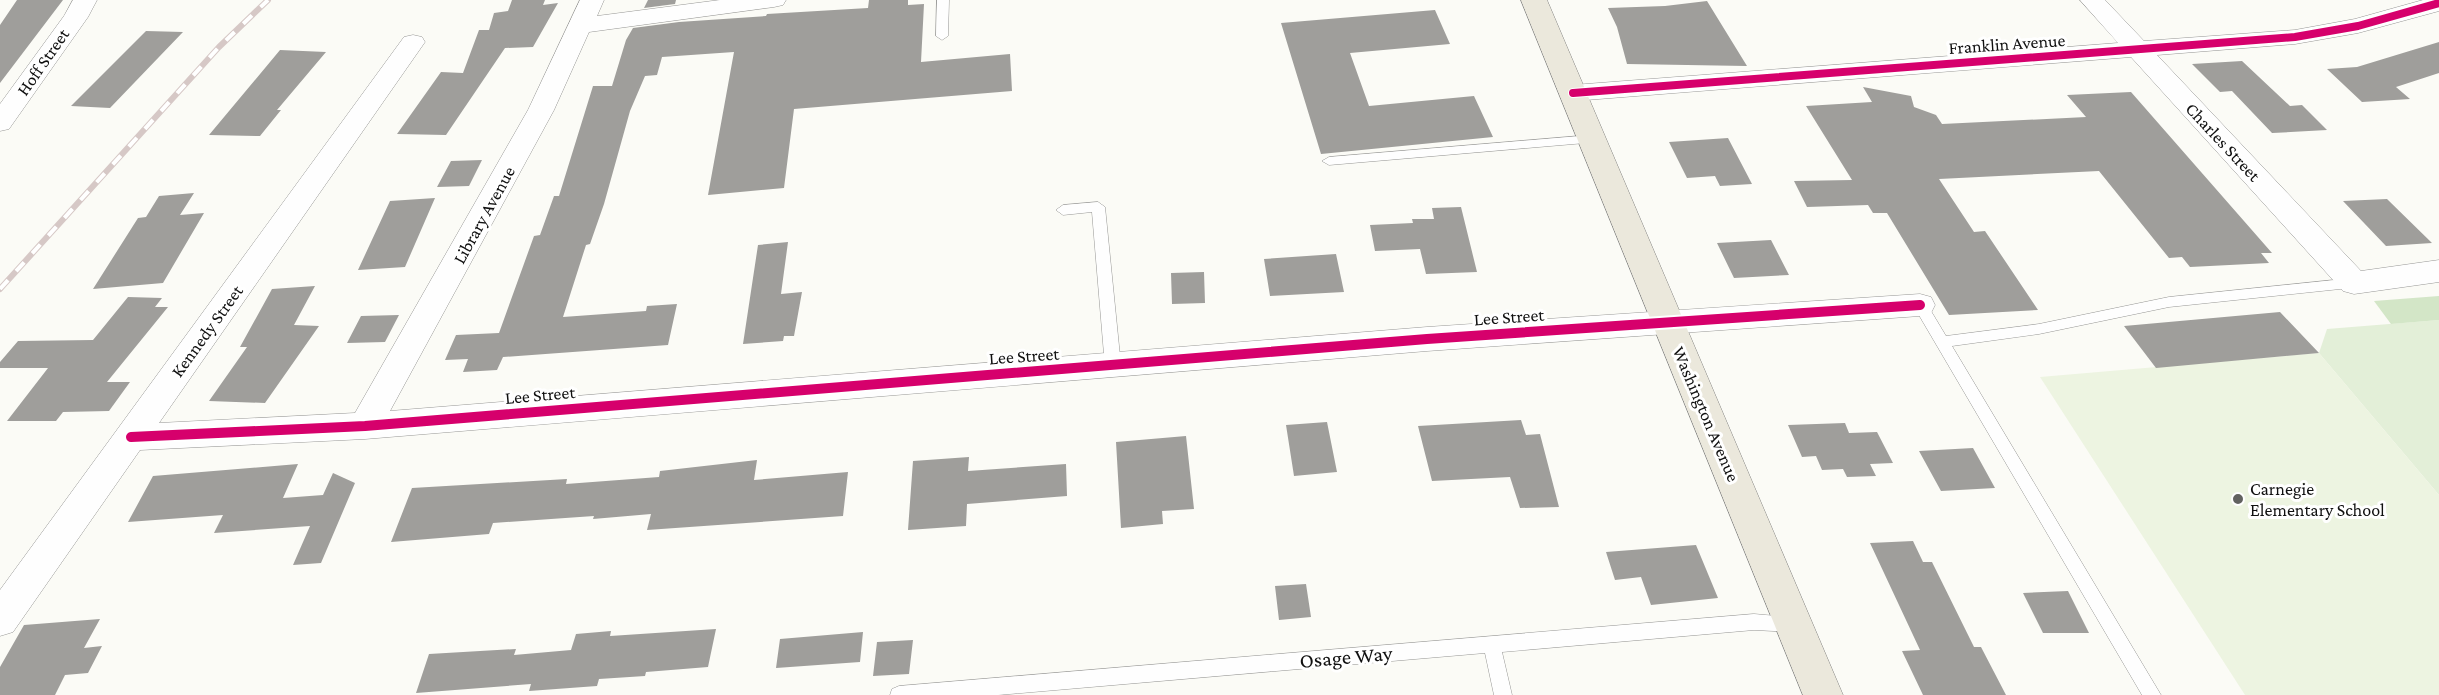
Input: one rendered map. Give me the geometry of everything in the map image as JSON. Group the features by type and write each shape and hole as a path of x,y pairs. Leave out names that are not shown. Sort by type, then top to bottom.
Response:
{"main road":[{"name":"Washington Avenue","path":"1534,0 1823,695"}],"street":[{"name":"Hoff Street","path":"0,123 76,17 85,0"},
{"name":"Library Avenue","path":"365,426 510,170 541,110 592,0"},
{"path":"580,26 774,0"},
{"name":"Charles Street","path":"2092,0 2354,283"},
{"name":"Franklin Avenue","path":"1573,93 2138,50 2330,32 2437,2"},
{"name":"Kennedy Street","path":"0,620 413,42"},
{"path":"2354,283 2439,271"},
{"name":"Lee Street","path":"132,437 365,426 1427,339 1920,305"}],"lane":[{"path":"942,36 943,0"},
{"path":"1329,161 1592,139"},
{"path":"1063,210 1098,207 1113,366"},
{"path":"1941,342 2039,329 2169,302 2354,283"},
{"path":"1920,305 2152,695"},
{"name":"Osage Way","path":"899,695 1754,622 1794,624"},
{"path":"1491,645 1503,695"}],"green space":[{"path":"2439,296 2439,320 2391,324 2374,301"},
{"path":"2439,320 2439,495 2319,353 2327,329"},
{"path":"2319,353 2439,495 2439,695 2245,695 2040,377"}],"building":[{"path":"17,0 63,0 0,83 0,25"},
{"path":"512,0 545,0 543,5 558,3 533,47 505,48 446,135 397,134 441,72 463,73 479,30 489,30 494,13 508,11"},
{"path":"648,0 676,0 675,4 644,8"},
{"path":"869,0 908,0 908,5 924,4 921,62 1010,54 1012,91 794,109 784,188 708,195 734,52 662,57 657,75 645,76 630,111 604,204 590,244 586,245 563,317 646,311 647,306 677,304 668,345 503,357 497,370 463,372 468,359 445,360 456,335 499,333 534,236 540,235 554,196 559,196 593,86 612,86 626,40 633,28 679,22 766,16 767,14 868,8"},
{"path":"1707,1 1747,66 1627,64 1617,27 1608,8 1665,6"},
{"path":"1435,10 1450,44 1350,53 1369,106 1474,96 1493,137 1321,154 1281,23"},
{"path":"146,31 183,32 110,108 71,106"},
{"path":"2439,42 2439,73 2396,87 2410,99 2362,102 2327,69 2357,67"},
{"path":"280,50 326,52 277,110 281,110 260,136 209,135"},
{"path":"2242,61 2290,106 2302,105 2327,130 2272,133 2232,91 2220,92 2192,64"},
{"path":"1863,87 1911,96 1914,107 1936,115 1942,124 2086,117 2067,95 2131,92 2272,253 2261,253 2269,263 2190,267 2182,257 2169,258 2099,171 1939,179 1974,232 1985,231 2038,310 1949,315 1887,213 1873,213 1868,205 1807,207 1794,181 1852,180 1806,106 1872,102"},
{"path":"1728,138 1752,184 1720,186 1715,176 1687,178 1669,142"},
{"path":"482,160 469,186 437,187 451,161"},
{"path":"194,193 180,215 204,213 163,283 93,289 138,218 146,217 159,196"},
{"path":"435,198 405,267 358,270 390,201"},
{"path":"2387,199 2432,243 2386,246 2343,201"},
{"path":"1461,207 1477,272 1426,274 1420,249 1375,251 1370,225 1413,223 1412,219 1434,219 1432,208"},
{"path":"1771,240 1789,275 1734,278 1717,243"},
{"path":"788,242 781,294 802,292 794,336 784,336 783,341 743,344 758,245"},
{"path":"1336,254 1344,292 1270,296 1264,259"},
{"path":"1204,272 1205,303 1172,304 1171,273"},
{"path":"315,286 294,325 319,326 265,403 209,401 247,347 240,347 272,289"},
{"path":"128,297 162,298 155,307 168,307 107,382 130,382 109,411 63,412 56,421 7,421 48,368 0,368 0,362 18,341 93,340"},
{"path":"2280,312 2319,353 2156,368 2124,326"},
{"path":"399,315 385,342 347,343 361,316"},
{"path":"1521,420 1526,435 1540,434 1559,507 1520,508 1510,477 1432,481 1418,426"},
{"path":"1327,422 1337,472 1294,476 1286,425"},
{"path":"1845,423 1849,433 1877,432 1893,463 1870,464 1876,476 1847,477 1843,469 1822,470 1816,456 1802,457 1788,425"},
{"path":"1186,436 1194,509 1162,511 1163,524 1121,528 1116,442"},
{"path":"1973,448 1995,488 1941,491 1919,451"},
{"path":"969,457 968,471 1066,464 1067,496 967,504 966,526 908,530 913,461"},
{"path":"757,460 754,480 848,472 843,516 647,530 651,514 593,519 594,516 493,523 489,534 391,542 412,488 567,479 566,484 659,477 660,471"},
{"path":"298,464 283,498 323,495 333,473 355,483 321,563 293,565 310,526 214,533 223,515 128,522 153,476"},
{"path":"1913,541 1923,562 1932,562 1974,647 1981,647 2006,695 1923,695 1902,651 1920,650 1870,543"},
{"path":"1696,545 1718,598 1651,605 1641,577 1615,580 1606,552"},
{"path":"1306,584 1311,617 1279,620 1275,586"},
{"path":"2068,591 2089,633 2043,633 2023,593"},
{"path":"100,619 84,648 102,646 88,673 65,675 55,695 0,695 0,667 24,625"},
{"path":"716,629 708,667 646,672 645,676 599,679 597,686 529,691 531,684 416,693 429,654 516,649 514,655 571,650 576,634 611,631 610,636"},
{"path":"863,632 860,662 776,668 780,639"},
{"path":"913,640 909,674 873,676 877,642"}],"railway":[{"path":"0,289 219,47 268,0"}],"cycle path":[{"path":"1573,93 2295,37 2358,26 2439,3"},
{"path":"131,437 365,426 1427,339 1920,305"}],"place":[{"name":"Carnegie Elementary School","path":"2238,499"}]}
